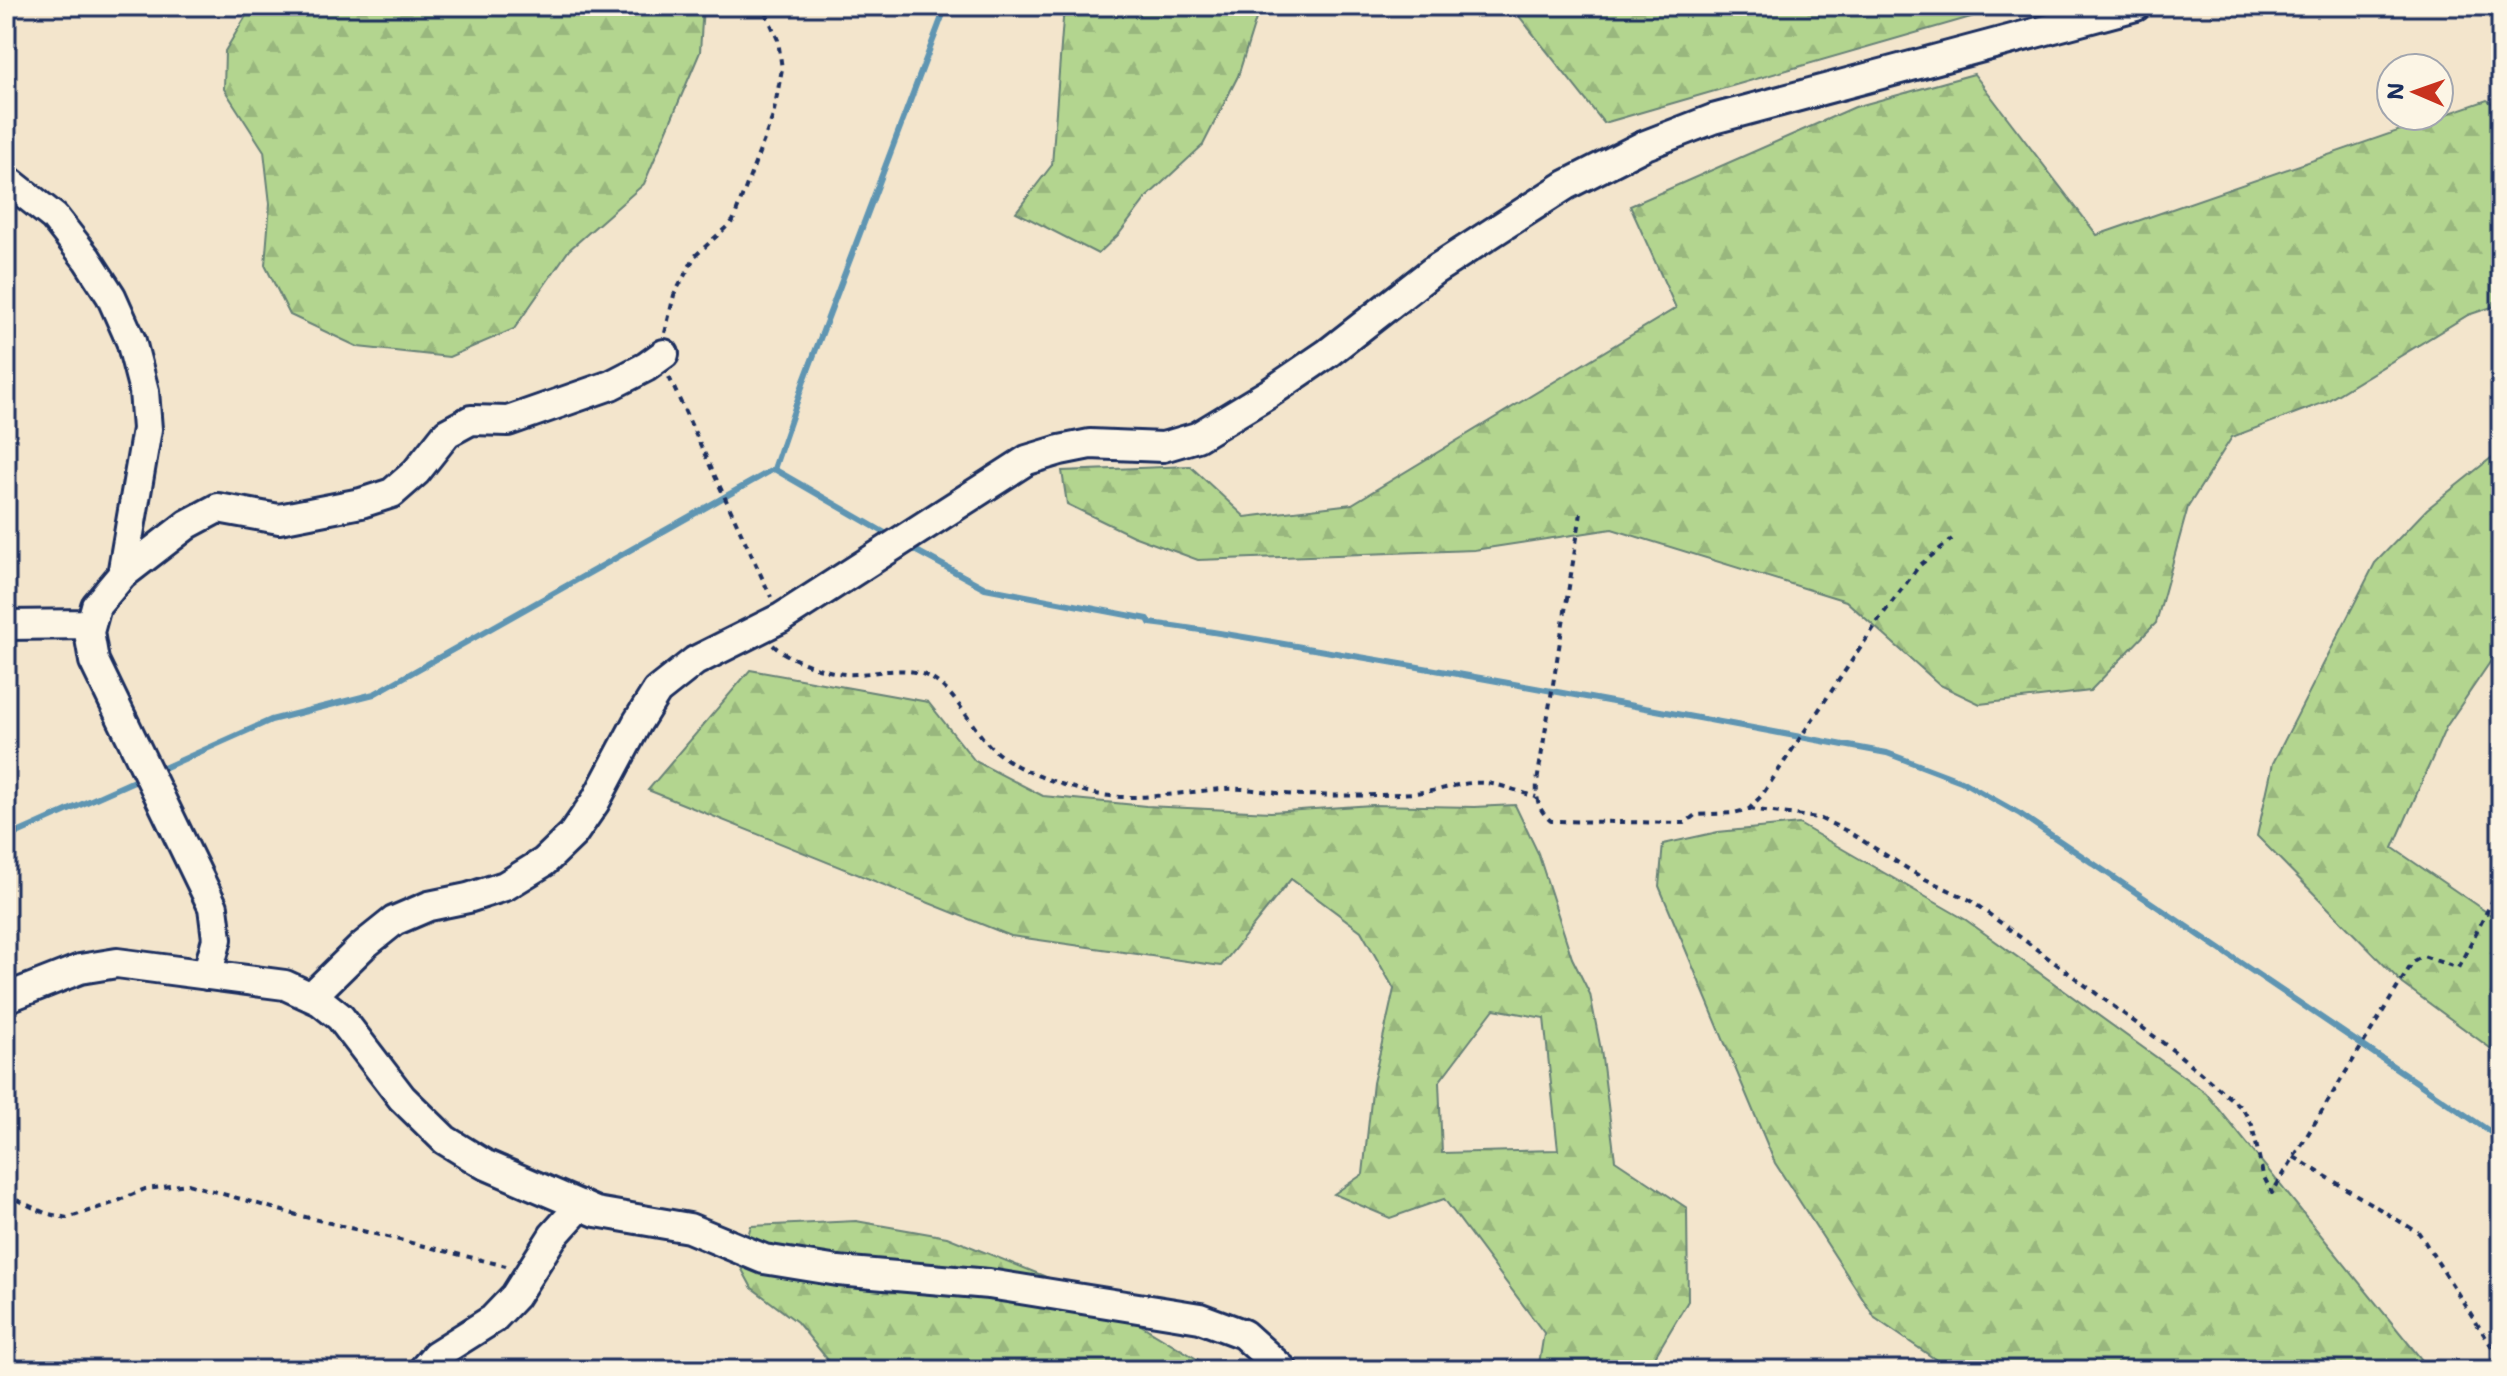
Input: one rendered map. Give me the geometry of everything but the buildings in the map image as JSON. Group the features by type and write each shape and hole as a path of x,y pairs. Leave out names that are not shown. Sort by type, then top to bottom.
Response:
{"street":[{"path":"311,997 364,945 394,921 429,906 505,886 544,862 573,834 588,813 657,691 695,661 769,624 1027,460 1090,444 1163,447 1197,437 1328,353 1433,271 1566,185 1643,146 1713,119 2136,6"},
{"path":"6,179 54,217 87,259 111,296 131,341 144,391 147,429 122,575"},
{"path":"207,975 217,939 213,907 94,661 89,632 96,606 122,575 188,524 218,508 279,519 361,503 392,493 416,472 447,433 471,420 508,421 611,385 664,354"},
{"path":"6,625 91,624"},
{"path":"6,998 80,969 117,963 285,985 311,997 340,1017 402,1098 445,1140 484,1164 596,1212 689,1228 764,1259 838,1271 989,1284 1200,1318 1243,1334 1283,1370"},
{"path":"423,1370 436,1355 493,1319 515,1296 553,1236 581,1205"}],"path":[{"path":"763,6 778,40 782,69 773,116 733,221 695,256 674,295 662,343 669,377 780,652 823,669 846,674 907,669 930,677 950,694 994,750 1018,766 1094,793 1142,798 1228,788 1301,795 1377,794 1427,792 1458,784 1486,783 1536,797"},
{"path":"1581,513 1536,797 1542,813 1551,821 1685,823 1695,815 1749,809 1819,818 1847,831 1921,877 1970,900 2178,1054 2243,1109 2252,1125 2263,1175 2272,1193 2413,962 2423,956 2458,968 2501,884"},
{"path":"1749,809 1762,795 1883,614 1919,566 1952,539"},
{"path":"2294,1157 2419,1233 2501,1361"},
{"path":"6,1195 45,1213 67,1218 145,1189 188,1184 297,1215 506,1266 536,1263"}],"green space":[{"path":"252,6 703,6 700,52 644,184 569,250 514,329 449,357 358,347 290,315 265,265 270,204 264,151 224,89 225,51"},
{"path":"1064,6 1260,6 1238,76 1203,145 1147,197 1119,234 1098,254 1016,212 1052,165"},
{"path":"1511,6 2009,6 1604,123"},
{"path":"1974,74 2097,235 2395,132 2455,132 2455,111 2487,100 2501,109 2501,304 2468,315 2325,402 2232,437 2188,507 2156,623 2090,691 1980,704 1940,685 1846,601 1612,529 1474,550 1198,560 1133,536 1067,504 1062,471 1190,466 1245,517 1352,504 1676,308 1630,206 1855,107"},
{"path":"2501,450 2501,646 2446,727 2393,848 2501,922 2501,1056 2403,984 2257,836 2273,763 2375,563 2427,509"},
{"path":"750,670 928,702 975,761 1043,796 1146,806 1271,812 1372,805 1515,805 1538,853 1572,958 1590,994 1601,1050 1615,1160 1687,1208 1688,1301 1647,1370 1538,1370 1544,1333 1444,1199 1390,1218 1334,1194 1363,1174 1373,1083 1394,989 1361,931 1291,879 1221,966 1011,936 648,790","holes":["1494,1009 1544,1018 1558,1150 1442,1153 1439,1082"]},
{"path":"1799,824 1966,920 2206,1093 2430,1370 1951,1370 1875,1318 1775,1163 1659,886 1663,844 1718,832"},
{"path":"856,1221 947,1237 1091,1295 1215,1370 831,1370 828,1360 797,1322 752,1288 739,1264 751,1226"}],"waterway":[{"path":"157,771 271,720 374,694 774,469 804,381 946,6"},
{"path":"774,469 892,537"},
{"path":"909,547 985,588 1148,619 1150,623 1483,678 1887,753 1961,781 2020,814 2501,1139"},
{"path":"6,838 143,777"}]}
